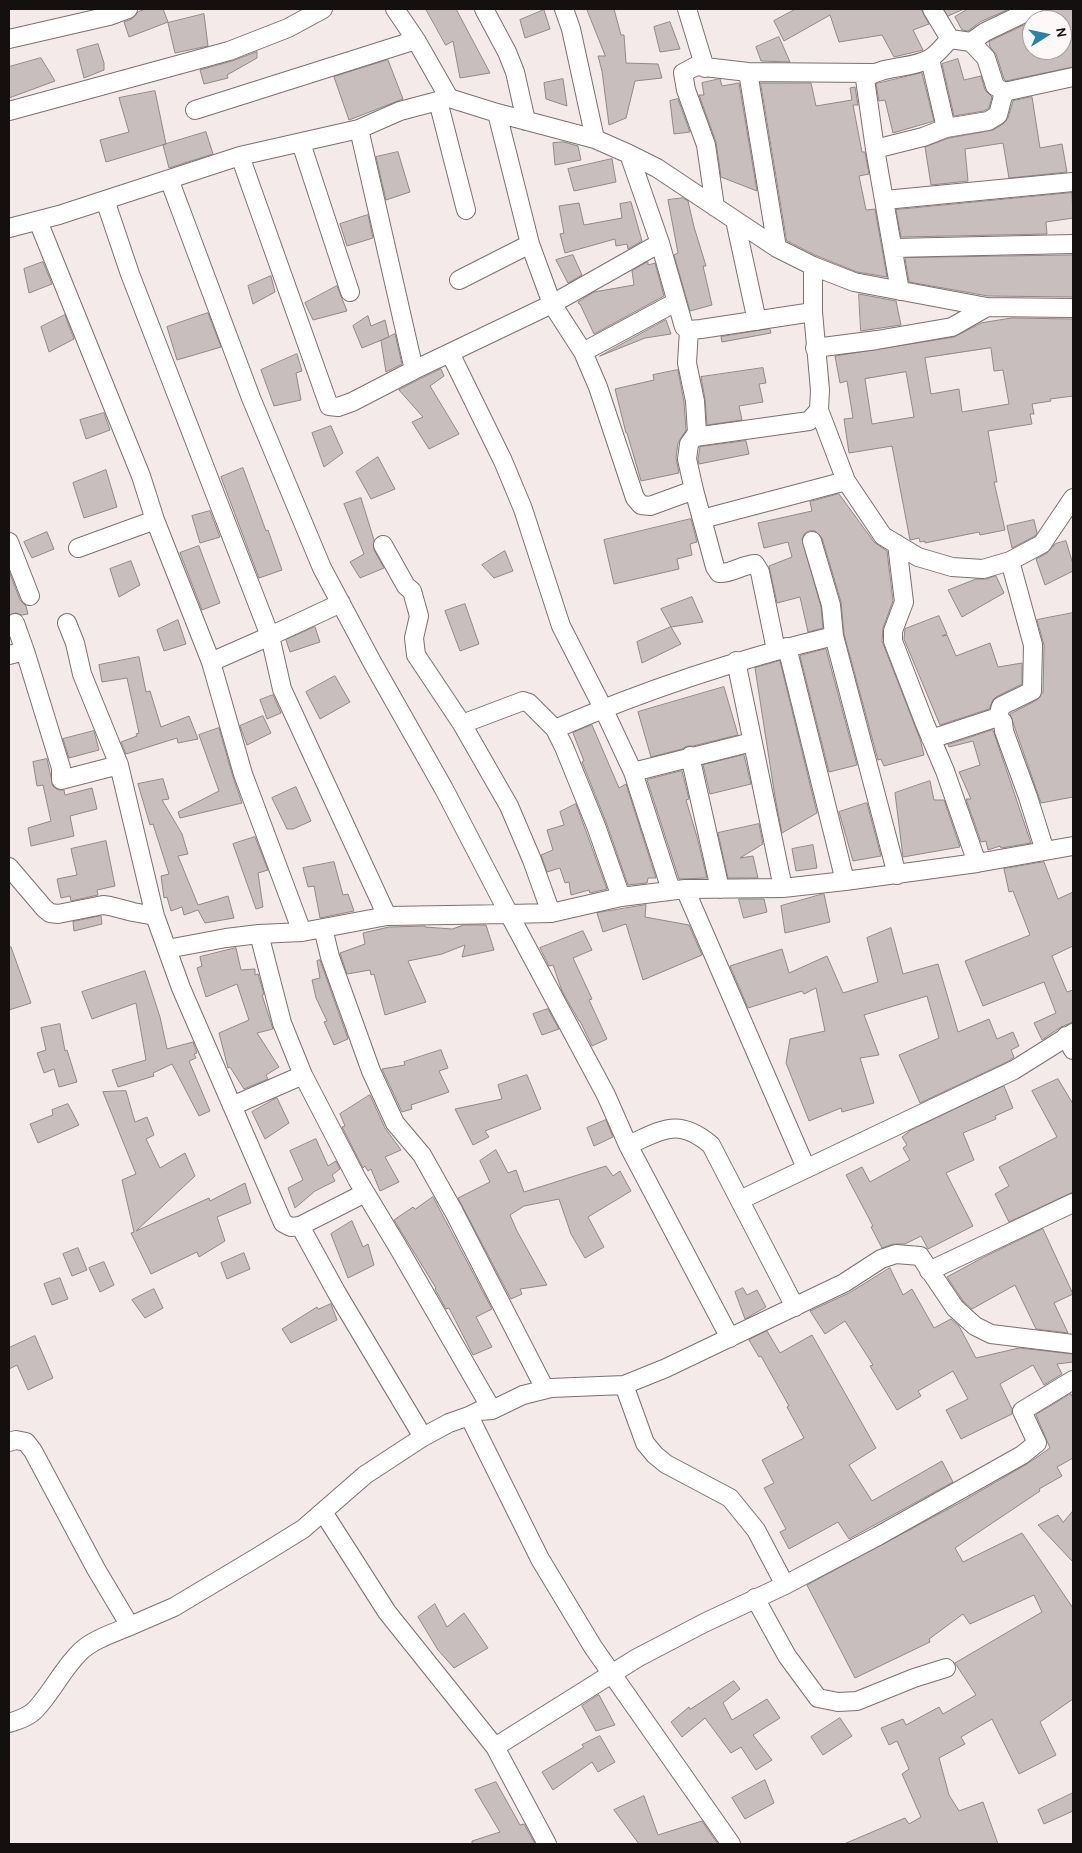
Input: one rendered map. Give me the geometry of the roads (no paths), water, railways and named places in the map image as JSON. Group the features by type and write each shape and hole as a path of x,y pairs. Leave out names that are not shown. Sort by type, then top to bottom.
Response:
{"street":[{"path":"9,39 109,16 128,9"},
{"path":"9,110 229,51 288,28 323,9"},
{"path":"396,9 416,40 443,100 466,210"},
{"path":"484,9 507,52 515,72 526,121"},
{"path":"564,9 571,29 595,139"},
{"path":"687,9 705,68"},
{"path":"932,9 950,39"},
{"path":"971,42 985,32 1033,9"},
{"path":"715,207 706,144 686,90 683,73 696,66 748,72 872,73 891,70 930,59 950,39"},
{"path":"950,39 971,42 986,58 995,86 1004,92 1073,77"},
{"path":"196,110 416,40"},
{"path":"930,59 946,128"},
{"path":"748,72 778,248"},
{"path":"872,73 865,79 875,149 900,291"},
{"path":"875,149 923,137 946,128 988,120 998,115 1004,92"},
{"path":"9,228 105,200 240,156 359,129 400,111 443,100 595,139 629,154 657,168 778,248 813,266 854,282 987,307 1073,308"},
{"path":"497,113 530,244 552,304 583,352 598,387 635,498 641,505 650,506 694,490"},
{"path":"359,129 414,370"},
{"path":"301,143 350,292"},
{"path":"629,154 660,243 684,328 688,330 813,312"},
{"path":"240,156 329,406 338,407 352,402 552,304 660,243"},
{"path":"169,179 251,398 322,568 444,790 606,1095 628,1146 730,1338"},
{"path":"884,200 1073,182"},
{"path":"105,200 130,274 270,636 282,689 387,916"},
{"path":"38,220 141,476 155,520 210,662 243,774 302,932"},
{"path":"735,220 757,321"},
{"path":"458,280 530,244"},
{"path":"893,248 1073,244"},
{"path":"813,266 813,312 820,410 846,481 884,536 918,557 952,567 983,570 1010,561 1042,544 1073,498"},
{"path":"583,352 676,302"},
{"path":"815,348 952,327 987,307"},
{"path":"688,330 687,363 694,401 697,433 690,444 687,459 715,568 719,572 726,574 744,565 756,564 760,572 845,881"},
{"path":"450,353 503,462 523,509 561,626 633,772 678,889 726,985 806,1168"},
{"path":"695,438 809,421 820,410"},
{"path":"702,519 846,481"},
{"path":"78,548 155,520"},
{"path":"812,541 831,605 834,636 897,875"},
{"path":"9,542 30,596"},
{"path":"897,544 904,602 893,631 893,641 945,771 977,863"},
{"path":"383,545 406,586 412,591 419,616 414,638 416,654 462,724 509,806 532,860 551,913"},
{"path":"998,717 1001,706 1032,691 1033,645 1010,561"},
{"path":"210,662 341,604"},
{"path":"15,623 17,653 61,768 62,780 120,765"},
{"path":"67,623 75,643 82,674 120,765 155,916 181,988 283,1222 291,1227 300,1226 366,1193"},
{"path":"554,729 603,708 736,662 781,648 834,636"},
{"path":"736,662 783,888"},
{"path":"462,724 523,702 529,703 554,729 576,775 621,897"},
{"path":"932,739 998,717"},
{"path":"998,717 1003,722 1004,731 1045,851"},
{"path":"633,772 690,756 752,742"},
{"path":"690,756 720,889"},
{"path":"167,949 210,940 259,934 302,932 387,916 551,913 621,897 678,889 783,888 897,875 1073,848"},
{"path":"9,867 50,913 58,914 103,905 155,916"},
{"path":"323,928 330,957 371,1071 395,1123 427,1163 545,1389"},
{"path":"259,934 282,1023 303,1075 366,1193 492,1410"},
{"path":"740,1200 1014,1070 1071,1040"},
{"path":"232,1106 303,1075"},
{"path":"628,1146 663,1130 684,1128 698,1134 711,1145 795,1306"},
{"path":"929,1271 1073,1203"},
{"path":"300,1226 338,1296 423,1437"},
{"path":"9,1723 23,1718 35,1710 71,1660 83,1649 97,1640 167,1610 197,1594 303,1529 365,1476 423,1437 479,1411 492,1410 523,1395 545,1389 624,1385 666,1368 844,1283 881,1259 896,1254 920,1256 955,1308 975,1326 991,1334 1073,1344"},
{"path":"495,1747 612,1672 674,1638 785,1585 910,1519 1022,1455 1036,1443 1022,1410 1073,1380"},
{"path":"624,1385 645,1443 666,1464 730,1498 756,1530 785,1585"},
{"path":"469,1416 540,1559 593,1647 731,1844"},
{"path":"9,1442 16,1440 26,1442 33,1451 92,1562 130,1626"},
{"path":"323,1512 387,1612 495,1747 547,1844"},
{"path":"755,1598 787,1656 818,1698 838,1702 857,1701 914,1678 946,1668"}]}
